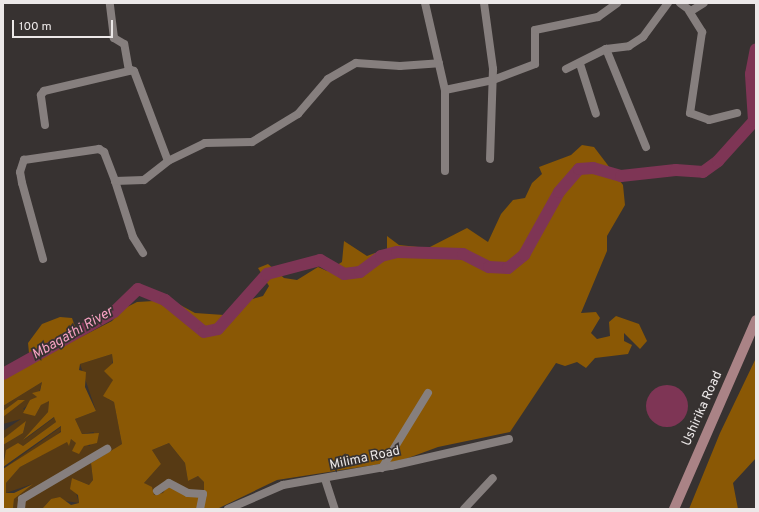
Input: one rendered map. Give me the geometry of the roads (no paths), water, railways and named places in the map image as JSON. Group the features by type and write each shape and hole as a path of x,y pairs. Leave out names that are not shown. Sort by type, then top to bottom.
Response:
{"street":[{"path":"110,3 114,38 124,44 130,69 134,71 168,161"},
{"path":"425,3 446,90 445,171"},
{"path":"484,3 493,80 490,159"},
{"path":"446,90 493,80 537,62 535,30 598,17 617,3"},
{"path":"566,69 580,64 606,49 630,46 643,37 668,3"},
{"path":"680,3 690,10 702,32 690,113 709,120 737,113"},
{"path":"690,10 704,3"},
{"path":"606,49 646,147"},
{"path":"115,180 144,180 168,161 205,143 252,142 298,114 328,79 356,63 400,66 439,63"},
{"path":"580,64 596,114"},
{"path":"46,125 41,95 44,91 79,81 125,75 130,69"},
{"path":"43,259 21,177 24,160 99,149 104,152 115,180 133,237 143,253"},
{"name":"Ushirika Road","path":"674,509 753,335 756,320"},
{"path":"382,468 428,393"},
{"name":"Milima Road","path":"228,509 270,488 382,468 509,439"},
{"path":"21,509 22,499 108,449"},
{"path":"464,509 493,478"},
{"path":"325,479 335,509"},
{"path":"157,491 169,483 188,493 198,492 203,494 200,509"}],"waterway":[{"name":"Mbagathi River","path":"3,374 114,312 138,289 165,300 204,332 218,329 267,274 320,260 344,274 360,272 381,256 397,252 463,254 489,267 508,268 524,255 559,192 579,169 593,168 621,176 676,170 703,172 718,161 754,121 751,74 756,49"}]}
